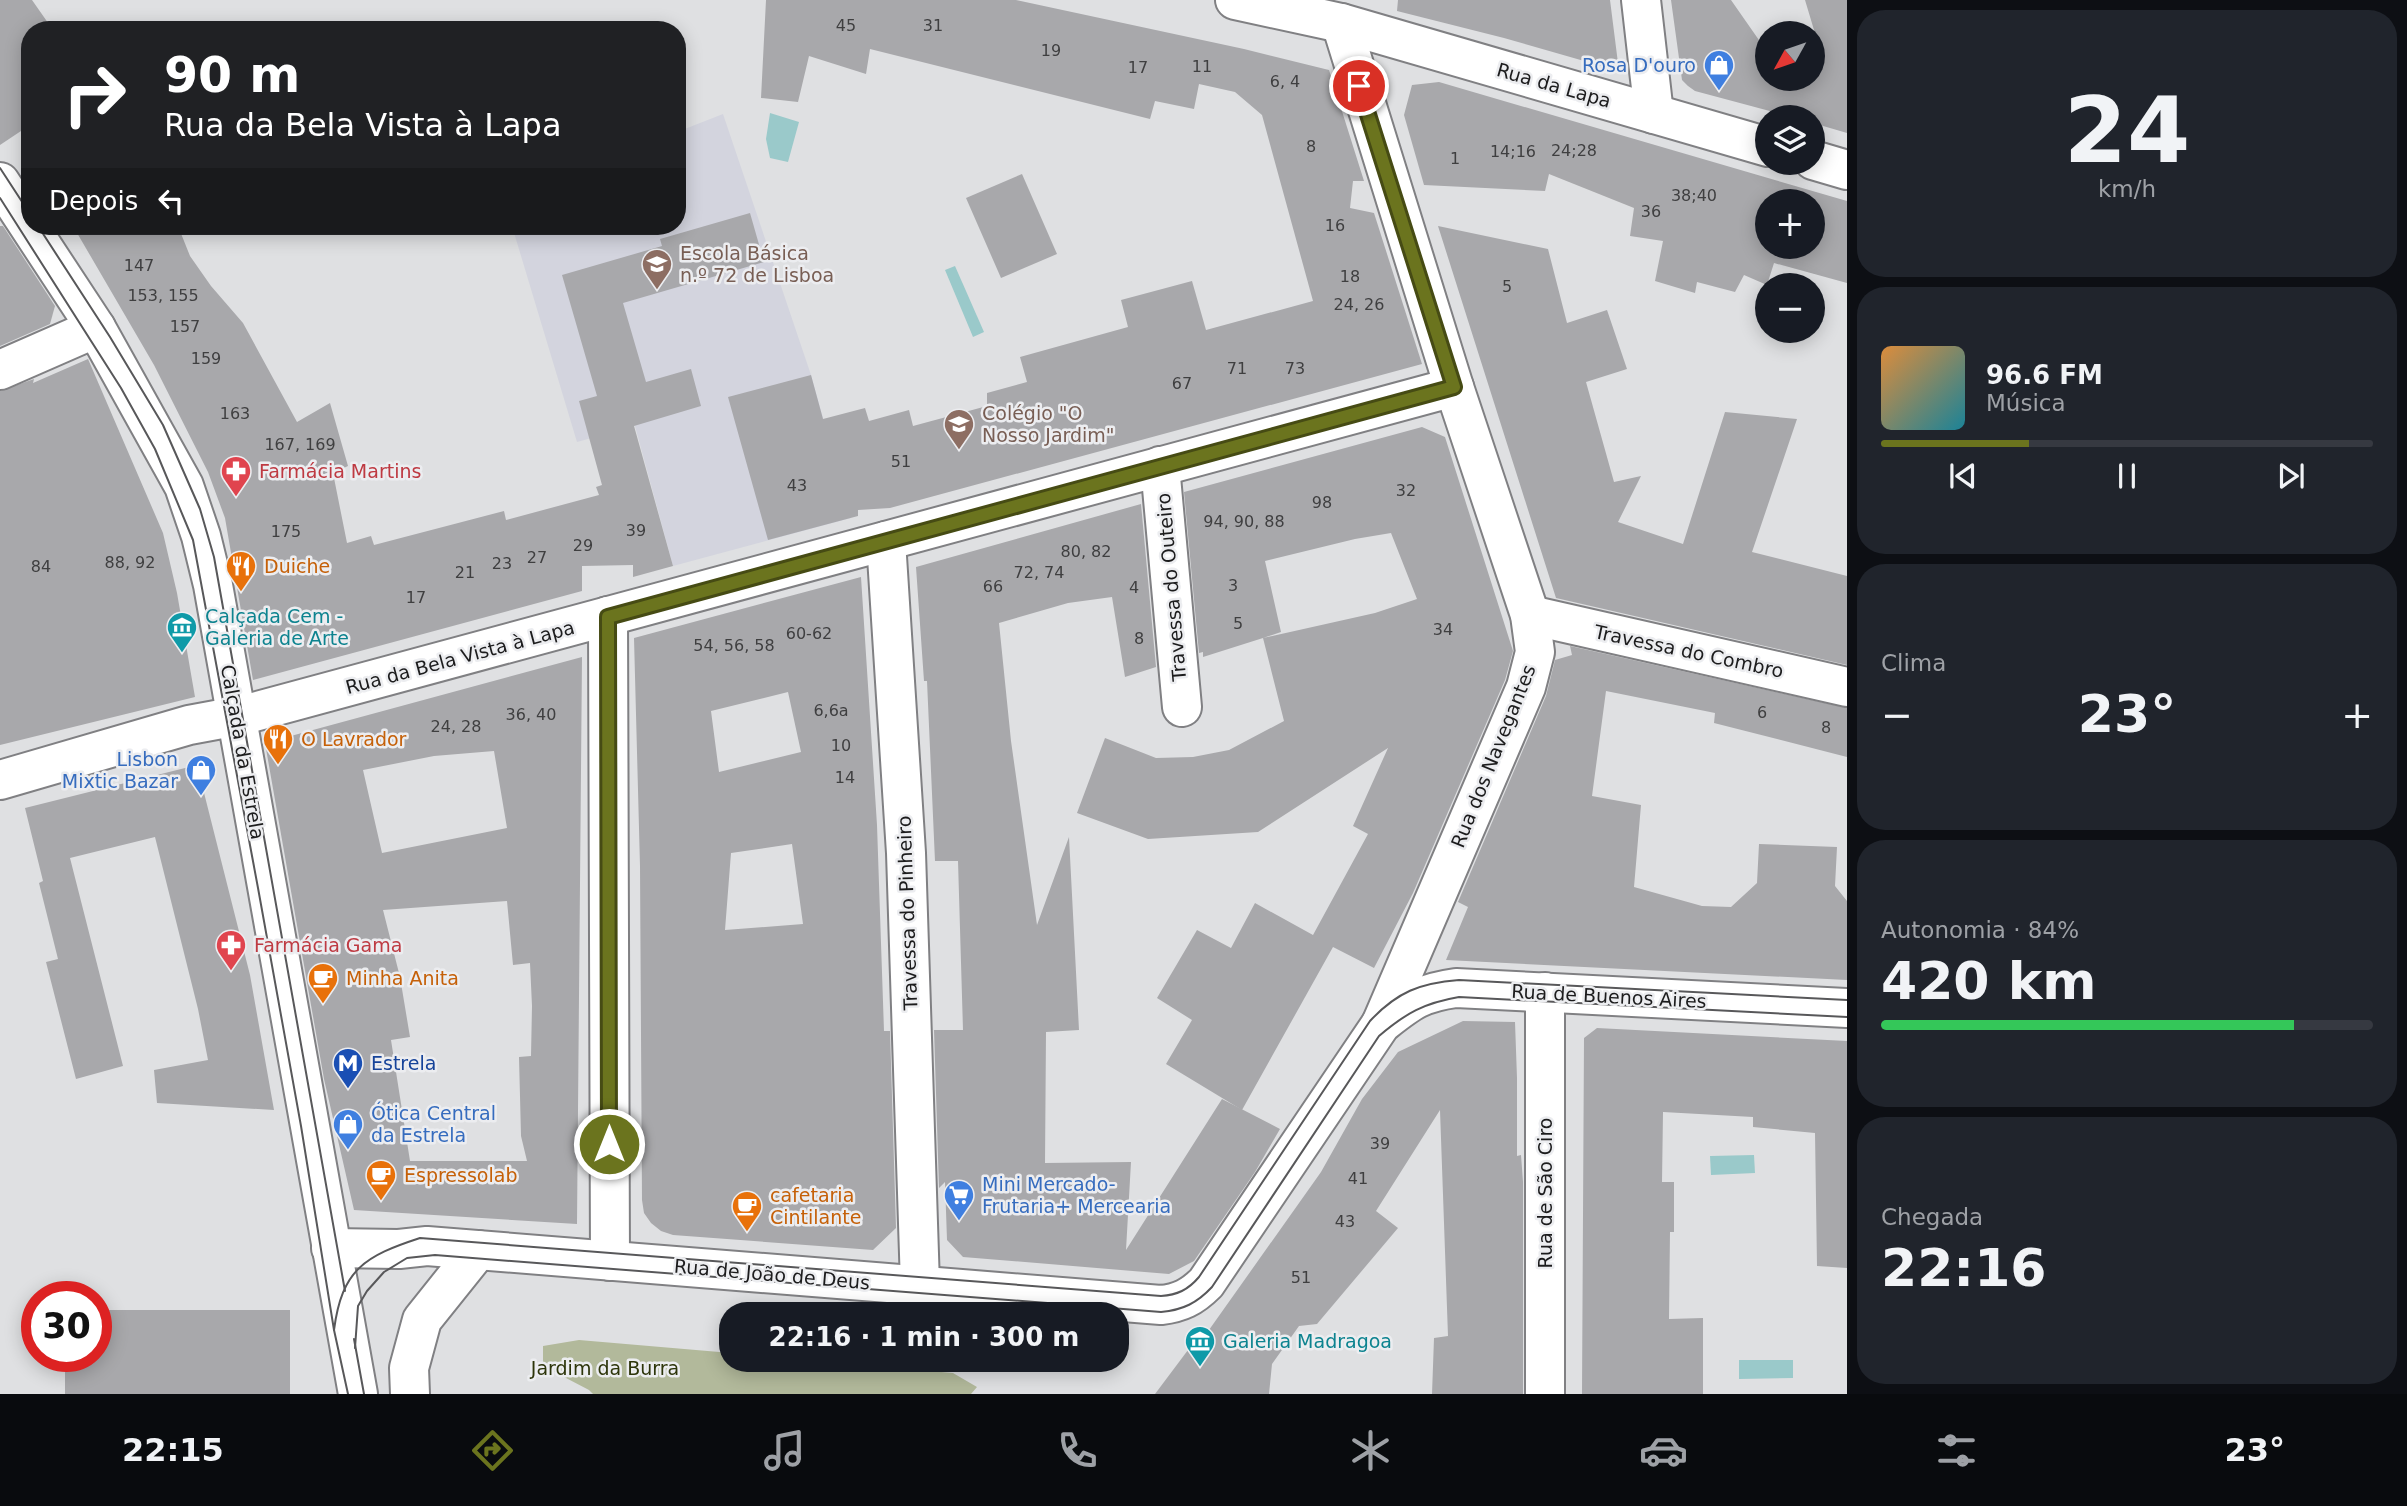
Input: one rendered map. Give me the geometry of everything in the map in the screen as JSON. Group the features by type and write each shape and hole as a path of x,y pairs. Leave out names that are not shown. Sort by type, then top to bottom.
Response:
{"street":[{"name":"Rua da Lapa","path":"1235,0 1344,11 1654,114 1755,143"},
{"path":"1641,0 1654,114"},
{"name":"Rua dos Navegantes","path":"1206,1283 1381,1024 1526,687 1535,652 1530,615 1454,387 1344,11"},
{"path":"1825,164 1847,170"},
{"name":"Calçada da Estrela","path":"0,182 21,214"},
{"name":"Calçada da Estrela","path":"35,235 96,328 184,486 201,536 213,585 358,1394"},
{"path":"0,370 96,328"},
{"name":"Rua da Bela Vista à Lapa","path":"0,780 189,725 236,717 1454,387"},
{"name":"Travessa do Outeiro","path":"1160,467 1182,707"},
{"name":"Travessa do Pinheiro","path":"886,541 905,841 920,1285"},
{"name":"Travessa do Combro","path":"1530,615 1847,687"},
{"path":"608,617 610,1261"},
{"name":"Rua de Buenos Aires","path":"1381,1024 1412,999 1434,991 1456,988 1847,1008"},
{"name":"Rua de São Ciro","path":"1545,992 1545,1394"},
{"name":"Rua de João de Deus","path":"331,1248 399,1249 427,1246 1161,1305 1186,1299 1206,1283"},
{"path":"410,1394 409,1368 413,1345 422,1320 478,1250"}],"shaded area":[{"name":"Escola Básica n.º 72 de Lisboa","path":"723,114 811,375 851,518 673,566 635,426 577,442 515,235 686,235 686,128"}],"green space":[{"name":"Jardim da Burra","path":"579,1340 719,1352 719,1372 953,1373 977,1387 971,1394 593,1394 543,1366 543,1346"}],"water":[{"path":"770,113 799,122 788,162 770,158 766,139"},
{"path":"955,266 984,332 973,337 945,270"},
{"path":"1754,1155 1755,1173 1711,1175 1710,1156"},
{"path":"1739,1360 1793,1360 1793,1378 1739,1379"}],"building":[{"path":"0,0 32,0 47,21 21,21 21,131 0,145"},
{"path":"766,0 1016,0 1329,70 1364,181 1353,181 1350,208 1374,213 1422,364 890,508 858,510 858,516 768,540 728,397 811,375 823,419 865,408 869,421 909,410 913,426 987,406 987,393 1027,382 1020,357 1128,327 1121,300 1192,281 1206,330 1313,301 1262,115 1235,92 1199,84 1194,109 1155,101 1150,119 870,49 866,74 809,56 798,102 761,98"},
{"path":"1398,0 1610,0 1619,71 1397,11"},
{"path":"1671,0 1731,0 1755,34 1755,91 1825,91 1825,21 1811,21 1805,0 1847,0 1847,133 1825,127 1825,105 1755,107 1695,91 1682,80"},
{"path":"1439,82 1806,189 1755,189 1755,259 1825,259 1825,195 1847,201 1847,283 1825,277 1825,273 1810,273 1774,263 1771,273 1755,273 1755,280 1744,275 1735,292 1697,282 1695,293 1655,281 1663,241 1630,236 1634,208 1549,174 1545,191 1424,185 1404,115 1412,85"},
{"path":"1022,174 1057,254 1001,278 966,198"},
{"path":"750,213 764,262 623,303 646,382 691,369 701,406 634,426 673,566 633,577 633,565 582,566 582,591 253,680 225,518 208,472 154,365 78,235 182,235 190,256 211,286 243,323 297,422 330,403 348,466 333,473 347,543 371,536 374,545 504,511 506,520 599,495 596,487 602,485 579,401 597,396 562,275 662,246 660,239 686,235 686,231"},
{"path":"0,226 3,226 55,306 50,324 0,346"},
{"path":"1438,226 1548,249 1567,323 1607,310 1627,369 1586,382 1614,482 1641,476 1618,522 1683,544 1725,412 1797,419 1752,552 1847,576 1847,665 1556,598"},
{"path":"88,359 163,533 177,593 195,697 0,745 0,391 34,379 33,383"},
{"path":"1422,427 1445,437 1513,651 1505,680 1413,893 1374,968 1333,947 1242,1110 1166,1064 1192,1020 1157,998 1197,930 1231,948 1255,903 1313,935 1368,834 1353,826 1388,748 1258,832 1148,839 1077,813 1105,738 1156,758 1193,757 1229,750 1284,721 1263,638 1203,657 1203,652 1199,653 1184,492","holes":["1391,533 1417,599 1375,613 1263,638 1281,632 1265,561"]},
{"path":"1141,504 1156,667 1125,677 1112,597 1068,603 999,623 1011,741 1037,925 1069,837 1079,1030 1046,1032 1045,1163 1131,1162 1126,1250 1222,1099 1280,1129 1255,1172 1194,1261 1169,1274 963,1257 947,1240 945,1182 939,1188 934,1030 963,1030 958,861 935,861 927,681 924,681 916,567"},
{"path":"861,577 877,825 884,1031 890,1031 896,1228 873,1250 673,1235 661,1231 644,1213 634,638","holes":["788,692 801,752 719,772 711,711","792,844 803,924 725,930 731,853"]},
{"path":"1570,646 1847,708 1847,757 1714,723 1715,713 1606,691 1592,796 1641,805 1634,887 1702,906 1731,907 1757,883 1759,844 1837,847 1835,886 1847,901 1847,980 1446,960 1468,907 1458,902 1546,696 1555,660 1572,655"},
{"path":"582,657 577,1224 354,1210 324,1079 265,743","holes":["494,751 507,828 382,853 363,770 434,756","507,901 513,965 530,963 531,1056 519,1057 521,1136 527,1161 410,1161 391,1040 410,1037 400,977 383,910"]},
{"path":"197,765 250,975 274,1110 157,1103 154,1070 208,1060 155,837 70,858 123,1066 76,1079 46,962 58,959 39,883 43,881 25,808"},
{"path":"1463,1021 1515,1022 1517,1156 1521,1155 1523,1182 1523,1394 1432,1394 1434,1338 1448,1336 1440,1110 1376,1211 1398,1228 1317,1324 1299,1326 1272,1364 1269,1394 1155,1394 1200,1334 1204,1337 1321,1172 1362,1099 1398,1052"},
{"path":"1597,1028 1847,1041 1847,1268 1817,1266 1815,1133 1753,1127 1753,1117 1663,1112 1662,1182 1674,1182 1674,1232 1670,1232 1669,1319 1703,1318 1703,1394 1582,1394 1584,1038"},
{"path":"112,1310 290,1310 290,1394 65,1394 65,1372 112,1372"}],"tram line":[{"path":"0,168 21,200"},
{"path":"0,198 21,231"},
{"path":"24,235 121,388 155,449 193,540 301,1126 334,1330 348,1394"},
{"path":"44,235 163,425 200,509 214,557 345,1291"},
{"path":"334,1330 343,1292 359,1268 384,1251 420,1238 1161,1296 1172,1294 1182,1291 1199,1277 1370,1021 1390,1003 1410,991 1459,980 1847,1000"},
{"path":"355,1348 358,1306 367,1291 384,1272 407,1258 435,1255 1161,1312 1176,1310 1189,1305 1212,1287 1379,1036 1407,1015 1425,1006 1459,997 1847,1017"},
{"path":"354,1339 364,1394"}],"place":[{"name":"Rosa D'ouro","path":"1719,92"},
{"name":"Escola Básica n.º 72 de Lisboa","path":"657,291"},
{"name":"Colégio \"O Nosso Jardim\"","path":"959,451"},
{"name":"Farmácia Martins","path":"236,498"},
{"name":"Duiche","path":"241,593"},
{"name":"Calçada Cem - Galeria de Arte","path":"182,654"},
{"name":"O Lavrador","path":"278,766"},
{"name":"Lisbon Mixtic Bazar","path":"201,797"},
{"name":"Farmácia Gama","path":"231,972"},
{"name":"Minha Anita","path":"323,1005"},
{"name":"Estrela","path":"348,1090"},
{"name":"Ótica Central da Estrela","path":"348,1151"},
{"name":"Espressolab","path":"381,1202"},
{"name":"Mini Mercado- Frutaria+ Mercearia","path":"959,1222"},
{"name":"cafetaria Cintilante","path":"747,1233"},
{"name":"Galeria Madragoa","path":"1200,1368"}],"route":[{"path":"609,1144 608,617 1454,387 1359,86"}]}
